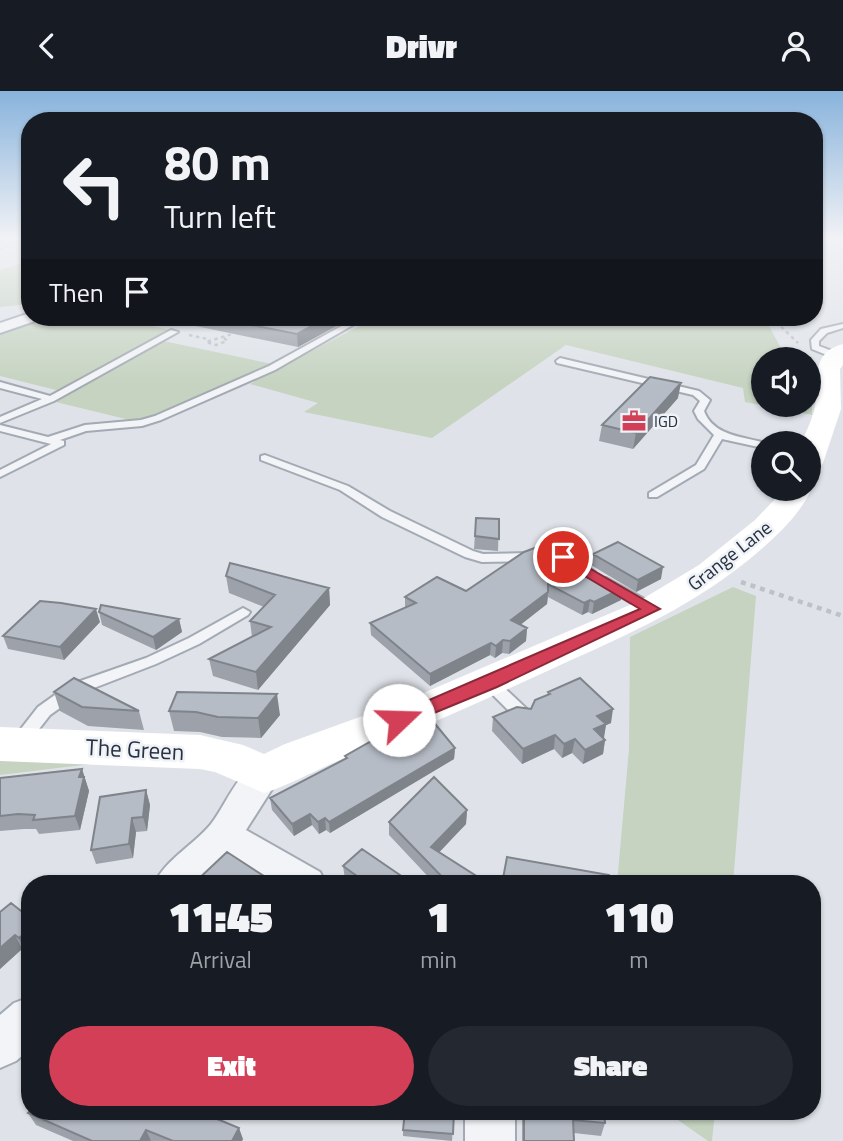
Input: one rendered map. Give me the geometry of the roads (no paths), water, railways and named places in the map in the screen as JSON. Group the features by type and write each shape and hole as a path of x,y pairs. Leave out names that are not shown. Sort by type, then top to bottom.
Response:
{"street":[{"path":"0,328 21,321"},
{"path":"820,431 828,409 828,368 840,353"},
{"name":"Grange Lane","path":"264,775 302,756 423,712 491,683 652,609 712,573 767,527 790,501"},
{"name":"The Green","path":"9,744 200,753 226,757 264,775"},
{"path":"183,875 224,835 246,798 264,775"},
{"path":"224,835 291,875"},
{"path":"0,1045 21,1027"},
{"path":"489,1141 490,1120"}],"lane":[{"path":"49,440 85,428 142,423 158,418 272,368 347,326"},
{"path":"840,353 819,350 815,347 815,340 824,331 843,326"},
{"path":"0,420 51,399 174,333"},
{"path":"560,361 696,393 705,400 699,411 701,417 719,435 751,442"},
{"path":"0,385 51,399"},
{"path":"0,428 60,443 0,474"},
{"path":"653,495 700,467 719,435"},
{"path":"265,458 344,488 386,514 470,554 482,558 528,557"},
{"path":"544,557 563,557 652,609"},
{"path":"9,744 44,711 75,689 194,641 243,612"},
{"path":"491,683 524,716"}],"place":[{"name":"IGD","path":"634,421"}]}
